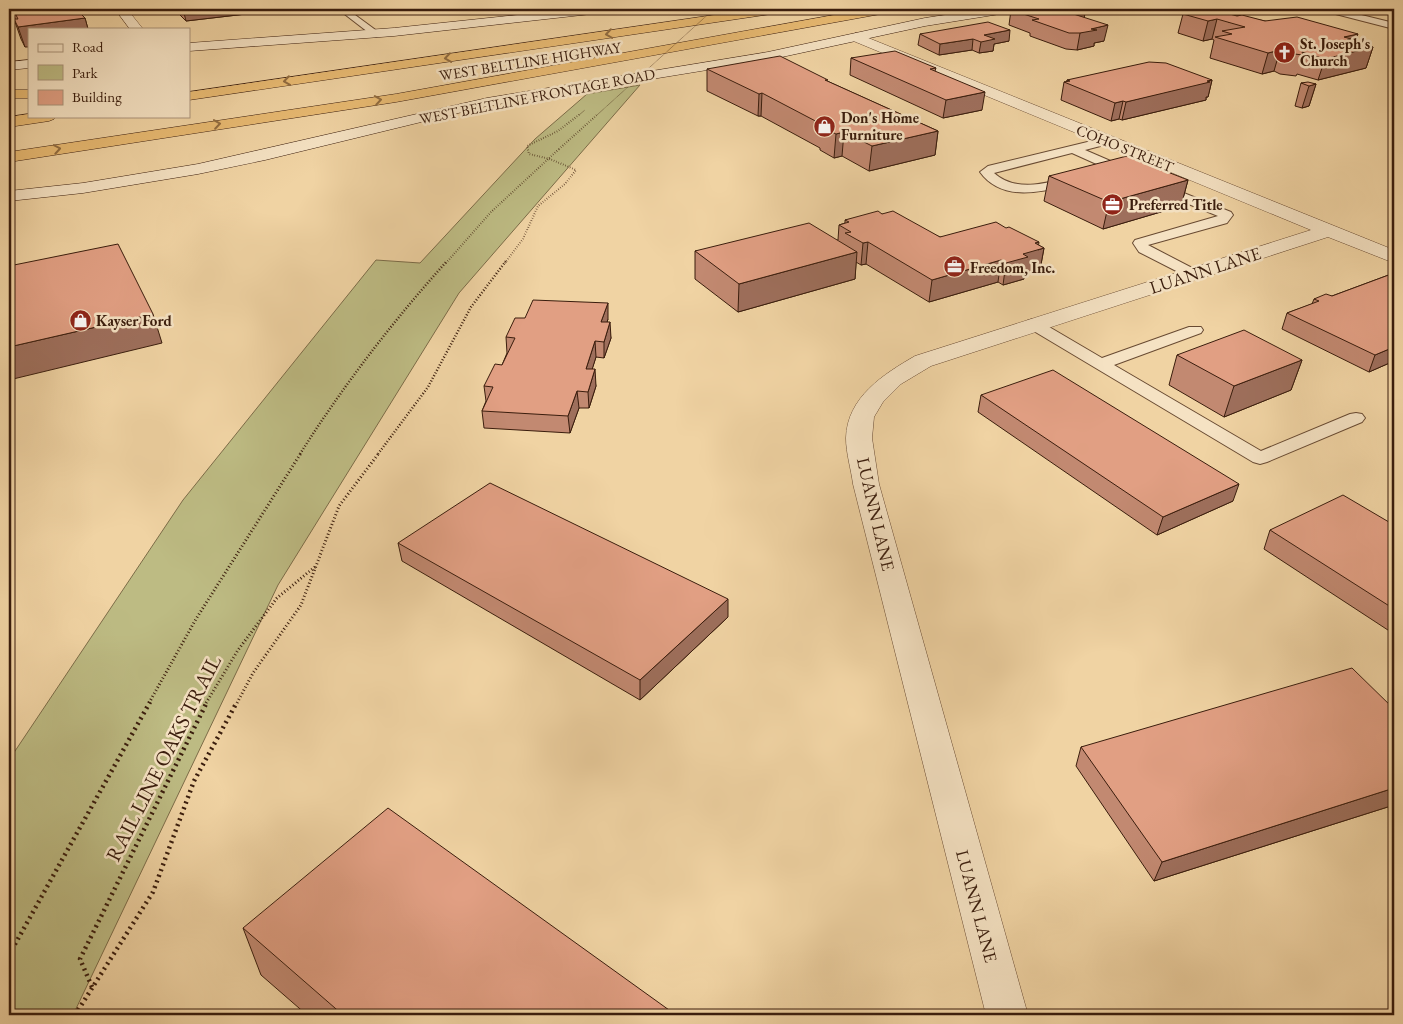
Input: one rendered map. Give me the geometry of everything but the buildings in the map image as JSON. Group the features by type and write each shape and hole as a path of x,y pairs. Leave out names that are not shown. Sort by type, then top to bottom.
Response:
{"highway":[{"path":"263,71 720,9"},
{"name":"WEST BELTLINE HIGHWAY","path":"190,96 778,9"},
{"name":"WEST BELTLINE HIGHWAY","path":"496,66 872,9"},
{"path":"9,157 88,143 396,98 886,9"},
{"path":"9,122 36,118"}],"street":[{"path":"121,9 136,28"},
{"path":"190,47 376,34 484,24 600,9"},
{"name":"WEST BELTLINE FRONTAGE ROAD","path":"9,196 91,187 198,169 487,102 768,56 926,22 1006,9"},
{"name":"COHO STREET","path":"856,38 1394,257"},
{"path":"9,61 28,58"},
{"path":"9,66 28,64"},
{"name":"LUANN LANE","path":"1007,1015 866,484 859,438 862,417 873,398 893,379 923,361 1033,324 1327,231"}],"lane":[{"path":"342,9 376,34"},
{"path":"1327,9 1394,26"},
{"path":"1366,9 1394,16"},
{"path":"1108,141 986,172 990,177 1006,185 1034,190 1117,169"},
{"path":"1074,150 1226,215 1222,220 1140,243 1144,249 1193,274"},
{"path":"1033,324 1260,458 1356,418"},
{"path":"1100,364 1195,330"}],"path":[{"path":"9,956 196,619 328,410 429,281 491,212 714,9"},
{"path":"550,158 529,154 527,146 558,131 586,110"},
{"name":"RAIL LINE OAKS TRAIL","path":"75,1015 153,892 194,781 253,673 301,605 339,506 428,387 471,307 523,239 538,206 565,184 576,170 550,158"},
{"name":"RAIL LINE OAKS TRAIL","path":"92,987 80,959 202,709 238,650 277,598 316,566"}],"green space":[{"path":"640,85 459,293 278,585 73,1015 9,1015 9,760 183,500 376,260 420,263 535,139 587,94"}],"place":[{"name":"St. Joseph's Church","path":"1284,52"},
{"name":"Don's Home Furniture","path":"825,126"},
{"name":"Preferred Title","path":"1113,204"},
{"name":"Freedom, Inc.","path":"954,267"},
{"name":"Kayser Ford","path":"80,320"}]}
